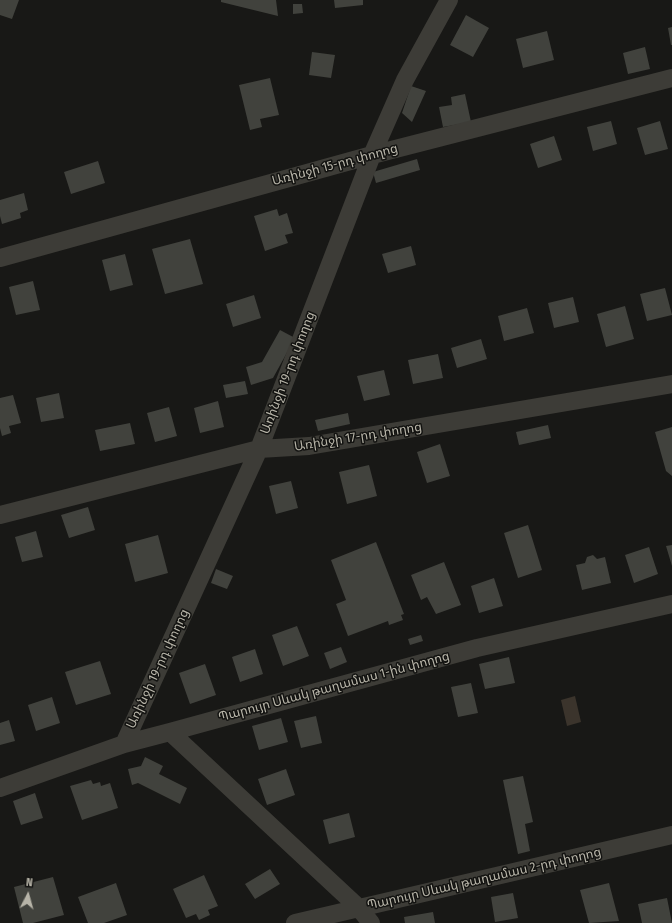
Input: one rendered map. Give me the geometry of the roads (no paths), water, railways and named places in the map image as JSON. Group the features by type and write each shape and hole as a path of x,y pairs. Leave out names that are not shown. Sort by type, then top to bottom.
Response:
{"street":[{"name":"Առինջի 19-րդ փողոց","path":"124,744 259,449 372,155 404,80 449,0"},
{"name":"Առինջի 15-րդ փողոց","path":"0,258 372,155 672,78"},
{"name":"Առինջի 17-րդ փողոց","path":"0,515 259,449 309,446 672,384"},
{"name":"Պարույր Սևակ թաղամաս 1-ին փողոց","path":"0,788 124,744 477,648 672,604"},
{"path":"170,732 359,908 371,923"},
{"name":"Պարույր Սևակ թաղամաս 2-րդ փողոց","path":"295,923 672,835"}]}
